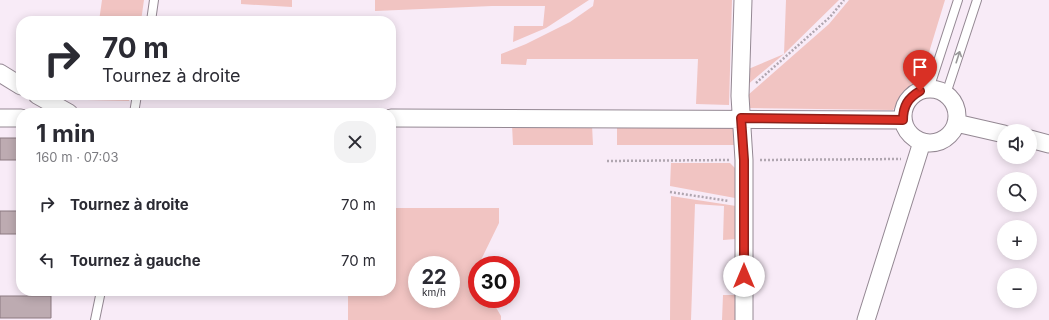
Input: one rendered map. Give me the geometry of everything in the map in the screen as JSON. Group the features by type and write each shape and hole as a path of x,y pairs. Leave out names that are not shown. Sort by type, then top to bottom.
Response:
{"street":[{"path":"743,0 740,96 744,160 744,320"},
{"path":"0,73 16,83"},
{"path":"929,89 937,90 946,94 952,100 956,108 956,123 951,134 944,140 936,143 918,141 905,128 903,111 906,102 920,91 929,89"},
{"path":"46,100 60,108"},
{"path":"0,118 16,118"},
{"path":"396,118 741,118 903,120"},
{"path":"956,123 997,132"},
{"path":"1037,141 1049,144"},
{"path":"866,320 922,142"}],"lane":[{"path":"152,16 154,0"},
{"path":"929,89 958,0"},
{"path":"946,94 977,0"},
{"path":"95,320 99,296"}],"path":[{"path":"740,96 830,17 844,0"},
{"path":"607,161 917,158"},
{"path":"670,192 744,203"}],"shaded area":[{"path":"102,0 144,0 142,16 100,16"},
{"path":"241,0 292,0 292,7 241,4"},
{"path":"375,0 589,0 546,28 513,42 514,26 543,26 545,6 492,6 375,11"},
{"path":"594,0 732,0 729,105 696,104 698,59 527,59 526,65 501,64 501,54 526,44 570,22 593,6"},
{"path":"786,0 839,0 784,54"},
{"path":"849,0 945,0 920,82 903,95 893,110 748,108 748,95 829,24"},
{"path":"784,54 746,86 746,70"},
{"path":"87,100 129,100 129,101"},
{"path":"512,125 592,125 593,145 513,145"},
{"path":"617,126 733,127 734,145 617,145"},
{"path":"671,163 730,163 735,168 735,198 670,186"},
{"path":"671,196 736,206 736,239 723,240 724,206 695,204 691,320 670,320"},
{"path":"396,208 499,208 499,223 483,256 468,256 468,308 496,308 501,316 501,320 348,320 348,296 396,296"},
{"path":"723,295 735,295 735,320 722,320"}],"building":[{"path":"0,138 16,138 16,160 0,160"},
{"path":"0,211 16,211 16,234 0,234"},
{"path":"0,296 51,296 51,318 0,318"}],"route":[{"path":"744,276 744,160 741,118 903,120 903,111 906,102 920,91"}]}
